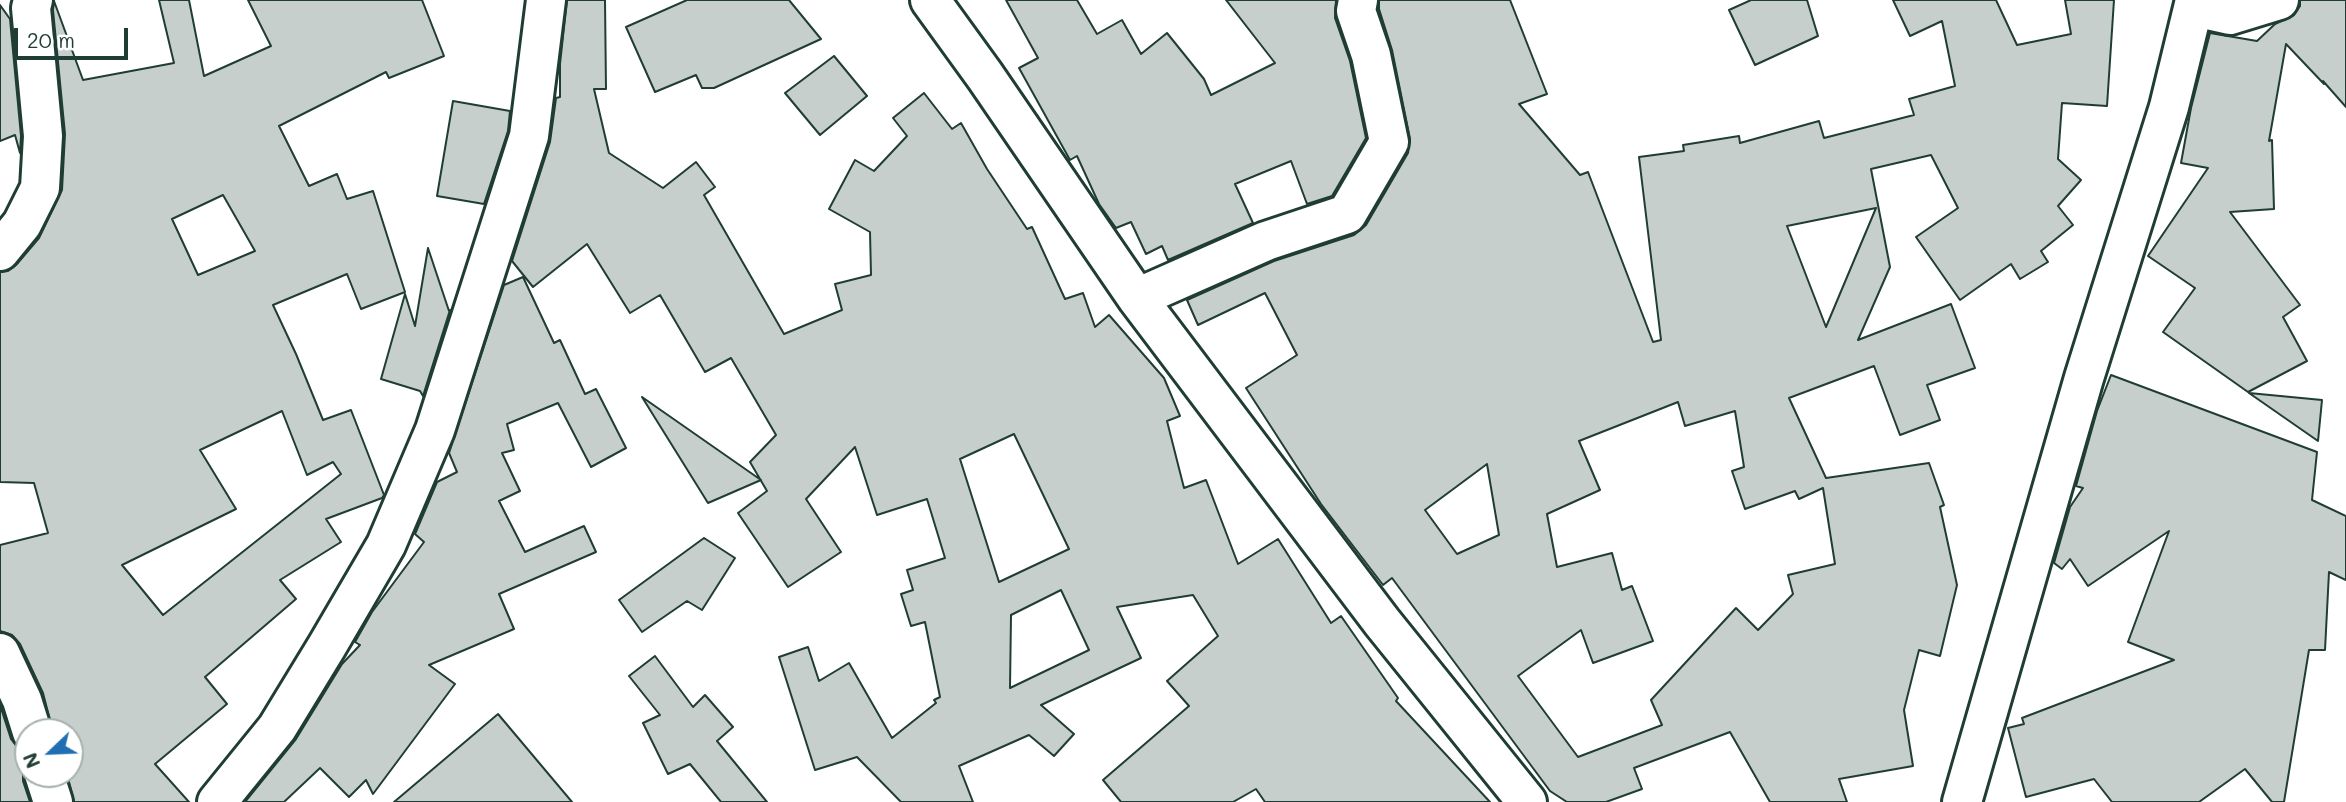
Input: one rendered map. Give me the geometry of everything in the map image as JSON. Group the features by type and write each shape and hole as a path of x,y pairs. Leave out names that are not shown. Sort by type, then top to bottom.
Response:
{"street":[{"path":"0,251 22,224 40,188 43,136 31,8 33,0"},
{"path":"217,802 276,728 327,646 386,545 435,430 528,136 546,0"},
{"path":"930,0 1137,298 1382,622 1527,802"},
{"path":"1137,298 1266,241 1347,214 1389,142 1371,55 1356,10 1358,0"},
{"path":"1962,802 2084,378 2169,107 2194,4 2230,15 2279,0"},
{"path":"0,653 28,718"}],"building":[{"path":"159,0 189,0 204,76 271,46 248,0 422,0 444,56 389,78 386,72 279,126 309,186 337,174 347,199 373,191 405,292 361,309 347,274 273,305 323,420 351,410 384,495 326,519 341,542 280,580 296,599 205,677 227,704 155,764 189,802 74,802 70,788 84,788 84,718 49,718 43,693 20,644 12,635 0,631 0,545 48,533 34,483 0,482 0,272 8,271 16,265 39,238 62,190 65,134 54,1 83,80 174,63","holes":["223,195 255,251 198,275 172,219","282,411 307,475 333,462 341,474 163,615 122,565 236,509 200,450"]},
{"path":"567,0 605,0 606,89 594,89 609,153 663,188 696,162 715,187 704,195 784,334 842,310 835,284 871,275 870,232 829,209 855,160 874,171 907,136 893,118 924,93 952,129 961,123 987,169 1027,229 1032,227 1065,299 1083,293 1095,327 1109,315 1164,378 1180,416 1167,421 1184,488 1206,480 1238,564 1278,539 1331,623 1341,616 1398,698 1396,701 1490,802 1265,802 1256,789 1233,802 1121,802 1103,780 1189,706 1167,681 1218,636 1193,595 1117,607 1141,658 1041,705 1074,734 1054,756 1029,735 959,766 973,802 901,802 857,757 815,770 779,657 808,647 819,681 849,663 892,738 940,697 925,622 911,626 901,594 913,590 907,570 945,558 927,499 877,515 855,447 806,499 841,552 788,587 738,513 767,491 750,462 776,435 731,358 705,372 660,295 630,313 587,244 533,287 512,261 550,142 556,98 560,97 560,64","holes":["1014,434 1069,549 999,582 960,459","1061,590 1089,650 1010,688 1011,615"]},
{"path":"687,0 789,0 821,39 714,88 702,88 696,75 655,92 626,27"},
{"path":"1006,0 1077,0 1097,34 1122,20 1141,54 1167,33 1204,79 1211,95 1275,63 1226,0 1336,0 1335,18 1350,61 1366,138 1332,196 1307,204 1291,161 1235,184 1253,223 1168,260 1162,246 1146,254 1131,222 1116,228 1099,204 1077,156 1070,160 1019,68 1038,58"},
{"path":"1379,0 1510,0 1547,94 1519,104 1580,175 1588,172 1653,342 1661,340 1639,157 1684,151 1683,145 1739,136 1740,143 1819,121 1824,138 1914,115 1909,99 1955,86 1942,21 1910,36 1893,0 1996,0 2017,45 2071,34 2065,0 2114,0 2107,106 2062,103 2058,159 2081,180 2058,206 2073,225 2041,251 2048,262 2020,279 2011,264 1960,300 1916,237 1958,208 1931,155 1871,169 1890,267 1858,340 1951,304 1975,368 1927,385 1940,420 1900,435 1874,366 1789,398 1826,478 1929,463 1944,505 1940,507 1957,585 1940,656 1919,650 1904,710 1913,766 1839,779 1847,802 1770,802 1730,732 1634,768 1642,789 1606,802 1567,802 1550,791 1392,578 1383,585 1321,504 1246,388 1297,355 1265,293 1198,325 1187,300 1274,261 1354,235 1366,225 1408,153 1410,139 1392,50 1379,9","holes":["1876,208 1826,327 1787,226","1678,402 1685,426 1735,411 1744,467 1732,471 1745,509 1795,491 1799,499 1823,488 1835,564 1788,575 1793,594 1758,630 1736,608 1651,700 1662,725 1578,757 1518,676 1581,630 1593,663 1653,641 1632,586 1622,590 1612,553 1557,567 1547,514 1600,490 1579,441","1487,464 1499,535 1457,554 1425,510"]},
{"path":"1751,0 1807,0 1818,36 1755,65 1729,10"},
{"path":"2300,0 2346,0 2346,107 2286,44 2269,141 2272,140 2274,209 2230,212 2300,305 2283,317 2307,361 2248,392 2163,332 2195,288 2148,256 2208,168 2181,163 2191,108 2210,33 2257,41 2275,24 2294,15 2300,6"},
{"path":"0,5 10,19 21,136 20,153 15,135 0,141"},
{"path":"834,56 867,96 820,135 785,93"},
{"path":"453,101 510,111 508,131 484,204 437,196"},
{"path":"428,248 450,310 423,396 420,391 381,379 405,294 415,326"},
{"path":"523,277 554,343 560,340 585,394 596,389 626,448 591,467 558,403 507,424 514,450 502,453 520,491 499,501 525,552 584,526 596,552 499,594 514,629 429,665 455,684 373,794 366,780 349,797 320,768 284,802 245,802 296,739 342,664 360,645 355,642 372,612 424,542 415,534 437,482 457,472 449,453 504,285"},
{"path":"2111,375 2317,452 2312,500 2346,516 2346,580 2329,572 2325,650 2309,650 2284,802 2272,802 2245,769 2199,802 2112,802 2094,779 2026,797 2008,728 2024,724 2022,718 2174,660 2128,642 2169,531 2088,586 2070,559 2062,569 2054,563 2070,507 2083,488 2076,486 2097,411"},
{"path":"2249,393 2322,400 2318,441"},
{"path":"642,397 761,480 708,503"},
{"path":"704,538 735,558 702,610 687,601 642,632 619,600"},
{"path":"655,656 693,707 705,695 733,727 717,741 767,802 721,802 690,764 668,774 643,723 660,715 629,676"},
{"path":"0,705 14,743 14,788 25,788 30,802 0,802"},
{"path":"498,714 572,802 394,802"}]}
